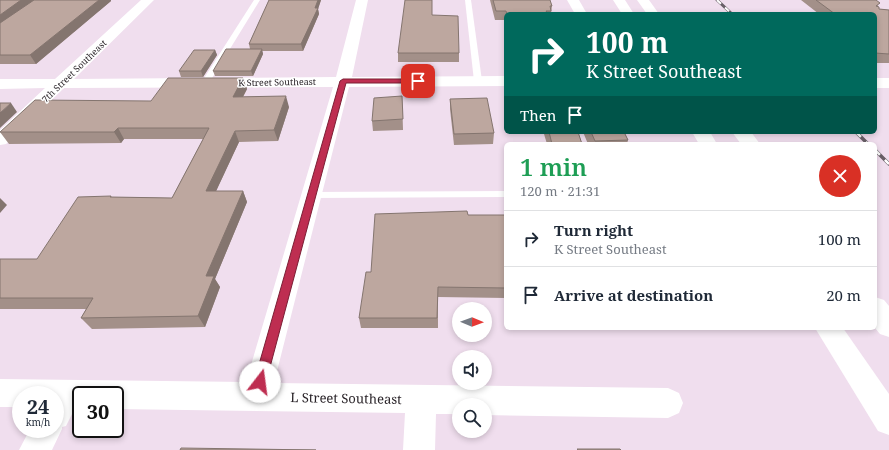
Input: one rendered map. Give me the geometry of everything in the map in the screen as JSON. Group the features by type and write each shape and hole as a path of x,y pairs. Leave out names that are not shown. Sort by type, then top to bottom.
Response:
{"main road":[{"name":"7th Street Southeast","path":"0,140 61,84 148,0"},
{"path":"256,397 343,81 362,0"},
{"path":"573,0 580,12"},
{"path":"620,0 627,12"},
{"path":"643,0 652,12"},
{"name":"K Street Southeast","path":"0,84 504,81"},
{"path":"877,83 889,83"},
{"path":"877,311 889,326"},
{"path":"829,330 889,420"},
{"name":"L Street Southeast","path":"0,393 12,395"},
{"name":"L Street Southeast","path":"64,404 256,397 668,403"},
{"path":"419,450 421,399"},
{"path":"35,450 42,438"}],"lane":[{"path":"205,83 257,0"},
{"path":"468,0 478,81"},
{"path":"312,195 504,194"}],"building":[{"path":"0,0 21,0 0,15"},
{"path":"34,0 99,0 30,55 0,55 0,23"},
{"path":"269,0 318,0 315,8 318,8 301,44 249,44"},
{"path":"405,0 432,0 432,15 458,16 459,53 398,53"},
{"path":"493,0 550,0 552,6 550,6 551,11 546,11 547,12 496,11"},
{"path":"816,0 876,0 880,3 876,6 879,7 879,9 889,10 889,54 877,53 877,12 832,12"},
{"path":"226,49 262,49 251,71 213,71"},
{"path":"194,50 215,50 201,71 179,71"},
{"path":"168,78 243,78 233,97 286,96 274,130 235,131 206,191 243,191 206,276 214,276 198,316 81,318 93,298 0,298 0,259 37,259 78,197 111,196 110,197 172,198 209,128 118,128 114,132 0,132 35,100 151,101"},
{"path":"402,96 403,119 372,121 374,98"},
{"path":"487,98 494,133 454,134 450,99"},
{"path":"0,103 11,103 0,113"},
{"path":"550,134 579,134 581,142 552,142"},
{"path":"592,134 625,134 628,140 595,141"},
{"path":"467,211 468,215 504,215 504,288 438,287 437,318 359,318 366,272 371,272 375,214"},
{"path":"181,448 316,450 180,450"},
{"path":"577,449 620,449 621,450 578,450"}],"railway":[{"path":"717,0 730,12"},
{"path":"858,134 866,142"},
{"path":"877,152 889,164"}],"route":[{"path":"260,382 343,81 418,81"}]}
